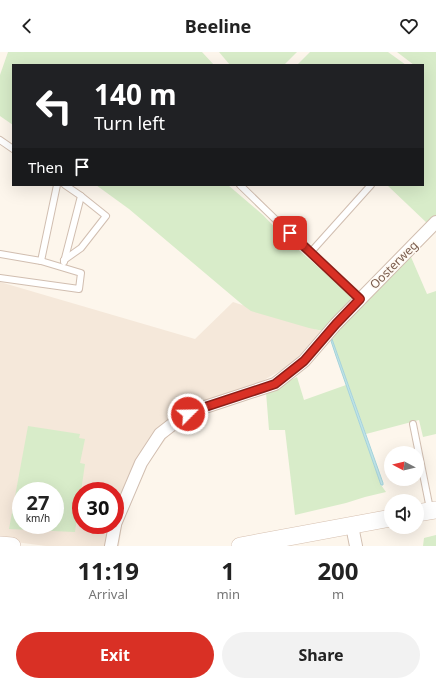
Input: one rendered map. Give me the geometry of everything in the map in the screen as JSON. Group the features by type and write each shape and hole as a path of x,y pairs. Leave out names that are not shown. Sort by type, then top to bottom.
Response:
{"main road":[{"path":"240,546 384,519"},
{"path":"0,545 12,546"}],"street":[{"name":"Oosterweg","path":"124,504 141,463 160,434 178,420 199,409 275,384 304,361 336,324 436,222"},
{"path":"352,526 356,546"}],"lane":[{"path":"0,140 12,148"},
{"path":"41,261 57,186"},
{"path":"64,260 81,248 106,216 66,186"},
{"path":"241,186 360,299"},
{"path":"310,253 370,186"},
{"path":"62,267 80,196"},
{"path":"0,254 41,261 81,273 79,289 0,278"},
{"path":"413,424 428,511"}],"shaded area":[{"path":"0,282 195,339 233,302 321,331 293,363 239,395 187,410 146,466 124,520 124,482 72,482 72,534 121,534 119,546 46,546 0,540"}],"green space":[{"path":"8,52 202,52 213,64 12,64 12,124 0,116 0,75"},
{"path":"219,52 297,52 285,64 229,64"},
{"path":"310,52 388,52 405,64 298,64"},
{"path":"397,52 436,52 436,215 428,224 388,186 424,186 424,64 413,64"},
{"path":"97,186 229,186 263,215 285,238 356,300 323,331 251,311 129,209"},
{"path":"411,257 427,294 436,291 436,434 423,437 419,420 366,434 332,339 338,330"},
{"path":"297,377 304,400 346,385 381,485 386,492 295,515 285,430 269,430 266,392"},
{"path":"28,426 80,434 79,438 85,439 80,463 85,464 82,482 72,482 72,532 64,532 64,482 18,482"},
{"path":"12,513 12,529 9,529"},
{"path":"436,535 436,546 423,546 424,538"}],"water":[{"path":"332,339 383,485 381,485 336,356 331,341"}],"route":[{"path":"188,414 275,384 304,361 360,299 290,233"}]}
